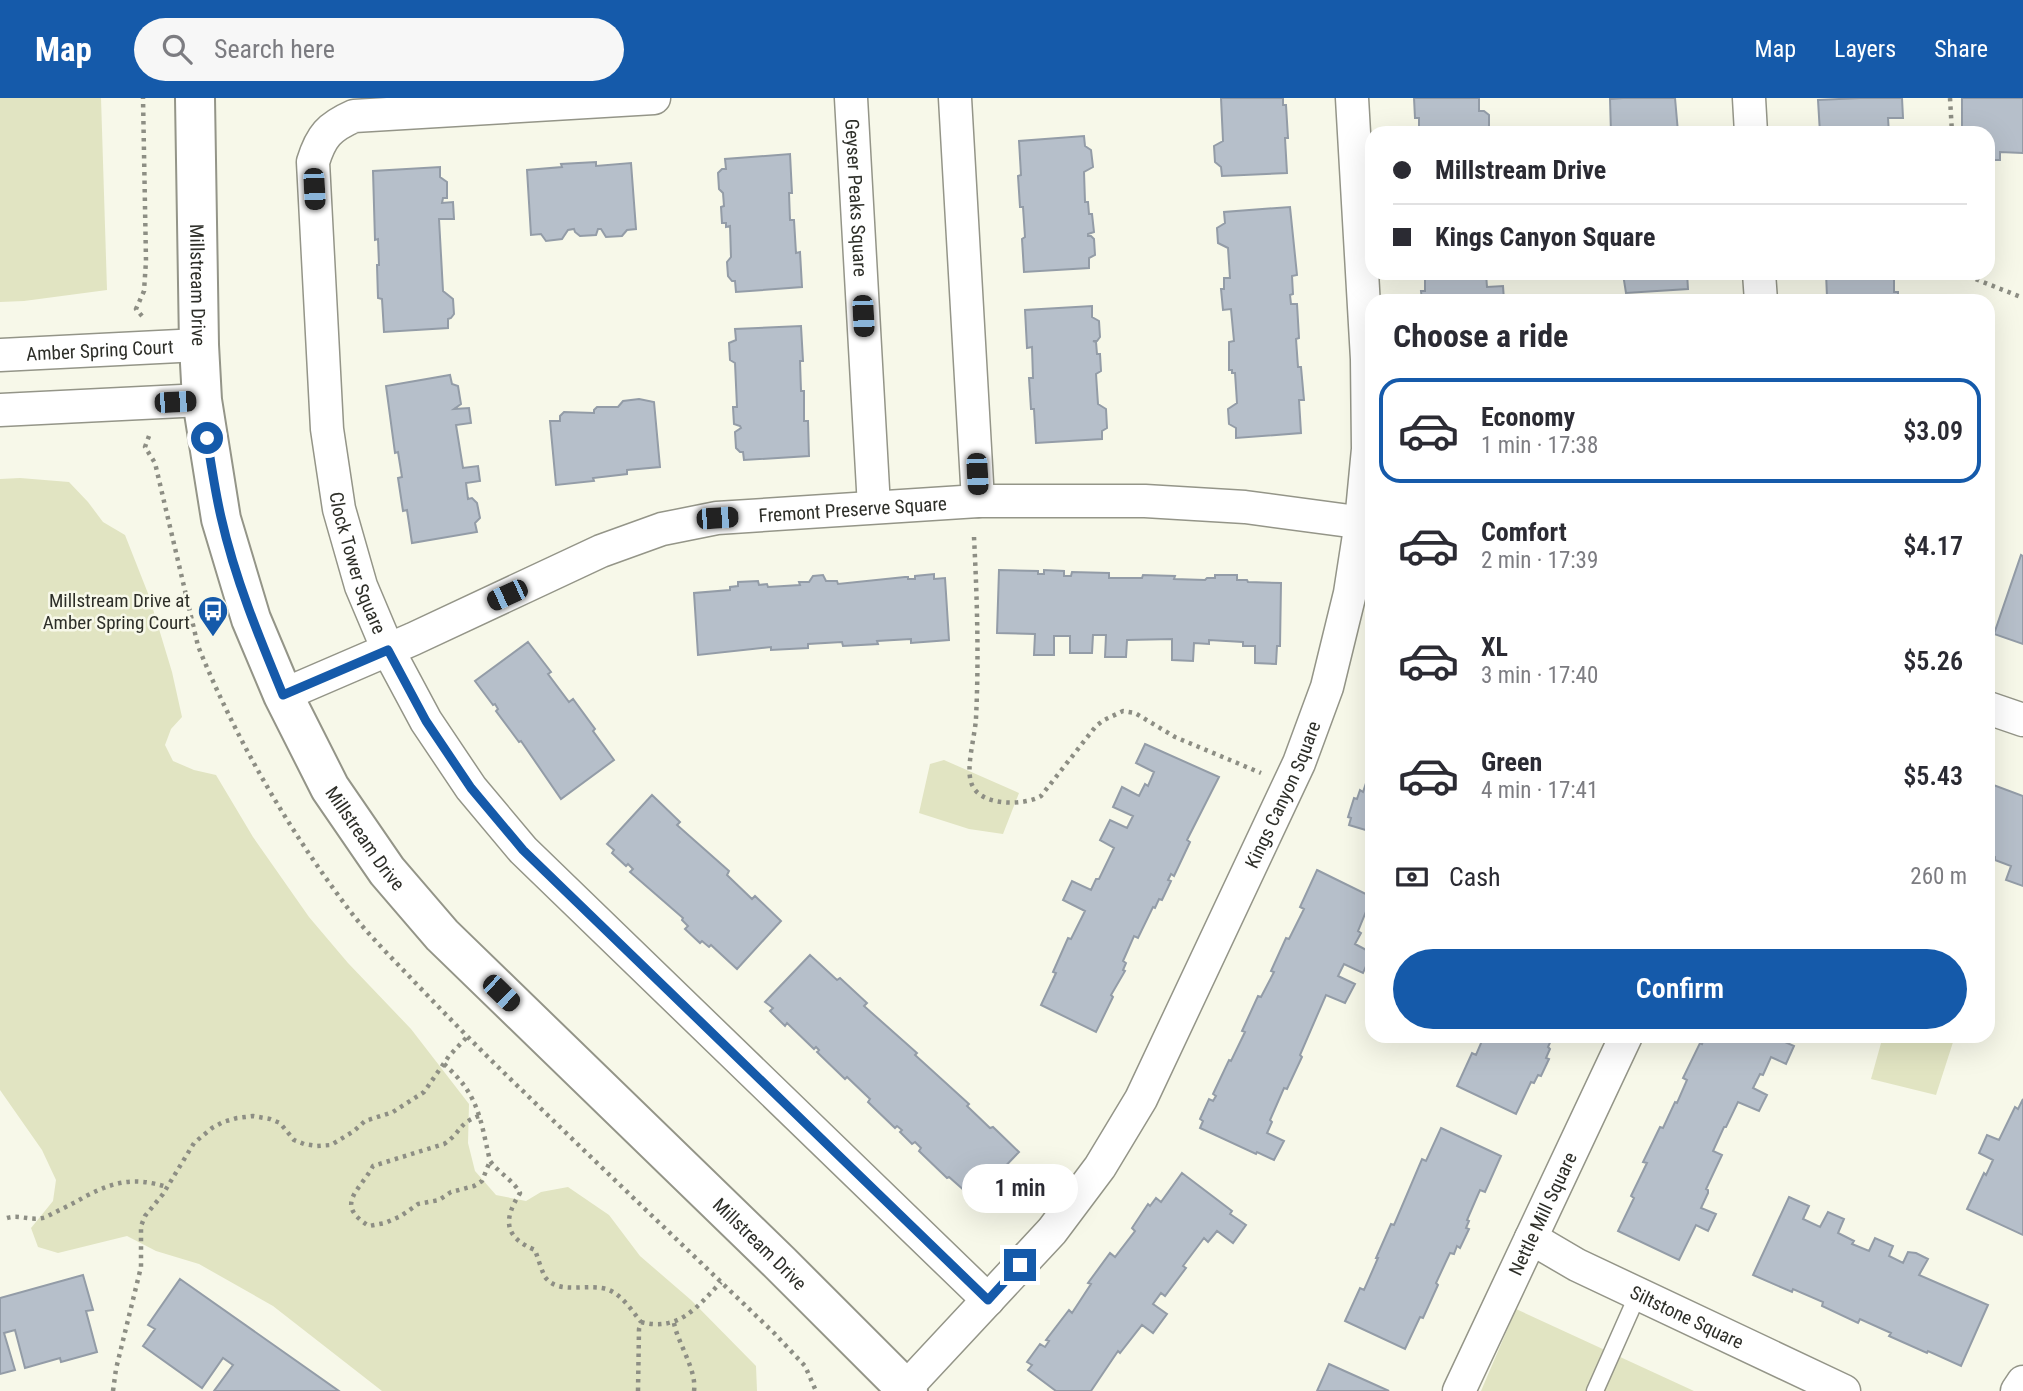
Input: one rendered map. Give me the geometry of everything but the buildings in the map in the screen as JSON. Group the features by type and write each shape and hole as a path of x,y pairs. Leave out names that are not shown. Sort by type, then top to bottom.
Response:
{"street":[{"name":"Millstream Drive","path":"195,98 202,400 222,519 251,619 283,695 330,788 387,871 442,935 770,1253 905,1390"},
{"name":"Clock Tower Square","path":"654,98 354,116 334,125 319,142 313,162 327,429 339,509 361,586 388,650 426,721 471,788 523,850 988,1300"},
{"name":"Geyser Peaks Square","path":"851,98 874,507"},
{"path":"955,98 978,501"},
{"name":"Kings Canyon Square","path":"1352,98 1365,324"},
{"path":"1749,98 1751,126"},
{"name":"Amber Spring Court","path":"0,355 199,345"},
{"path":"0,410 202,400"},
{"name":"Fremont Preserve Square","path":"283,695 388,650 601,551 662,529 717,518 978,501 1145,501 1245,508 1365,523"},
{"name":"Kings Canyon Square","path":"905,1390 1060,1220 1100,1167 1141,1099 1299,762 1326,687 1365,531"},
{"path":"1995,710 2023,720"},
{"name":"Nettle Mill Square","path":"1459,1391 1623,1043"},
{"name":"Siltstone Square","path":"1531,1238 1577,1265 1844,1391"},
{"path":"2017,1391 2023,1382"}],"lane":[{"path":"1595,1391 1638,1294"}],"path":[{"path":"143,98 146,261 144,291 136,309 143,317"},
{"path":"1950,98 1952,126"},
{"path":"1978,280 2021,297"},
{"path":"974,537 977,677 970,781 982,796 1012,804 1033,801 1041,796 1096,726 1104,719 1123,711 1135,713 1175,737 1265,775"},
{"path":"113,1391 141,1267 141,1226 194,1143 223,1122 253,1116 280,1123 295,1140 317,1146 331,1145 354,1132 365,1121 393,1112 424,1093 449,1056 467,1037"},
{"path":"444,1064 470,1093 480,1116 490,1160 520,1193 508,1217 513,1237 535,1250 546,1278 559,1287 610,1290 619,1296 642,1322 653,1325 674,1323 689,1315 721,1282"},
{"path":"480,1116 467,1120 453,1138 444,1144 373,1166 355,1192 351,1202 352,1211 369,1226 385,1223 418,1204 439,1200 451,1192 474,1186 482,1181 490,1160"},
{"path":"7,1218 14,1216 29,1220 46,1217 99,1189 122,1181 140,1181 167,1187"},
{"path":"638,1391 639,1329 642,1322"},
{"path":"674,1323 694,1377 694,1391"}],"green space":[{"path":"0,98 101,98 107,290 0,302"},
{"path":"0,479 69,482 103,522 125,535 149,596 172,672 182,717 171,729 165,745 173,761 216,775 253,837 309,917 348,963 411,1029 469,1104 468,1143 475,1171 496,1195 526,1201 541,1192 568,1187 609,1215 640,1256 691,1300 756,1366 757,1391 382,1391 273,1306 199,1264 156,1251 127,1236 58,1253 38,1247 31,1228 53,1201 56,1180 42,1150 0,1090"},
{"path":"944,760 1019,793 1003,834 969,829 919,813 930,764"},
{"path":"1881,1043 1953,1043 1936,1095 1871,1079"},
{"path":"1516,1309 1694,1391 1481,1391"}],"place":[{"name":"Millstream Drive at Amber Spring Court","path":"213,638"}],"route":[{"path":"207,438 227,539 251,619 283,695 388,650 426,721 471,788 523,850 988,1300 1020,1265"}]}
